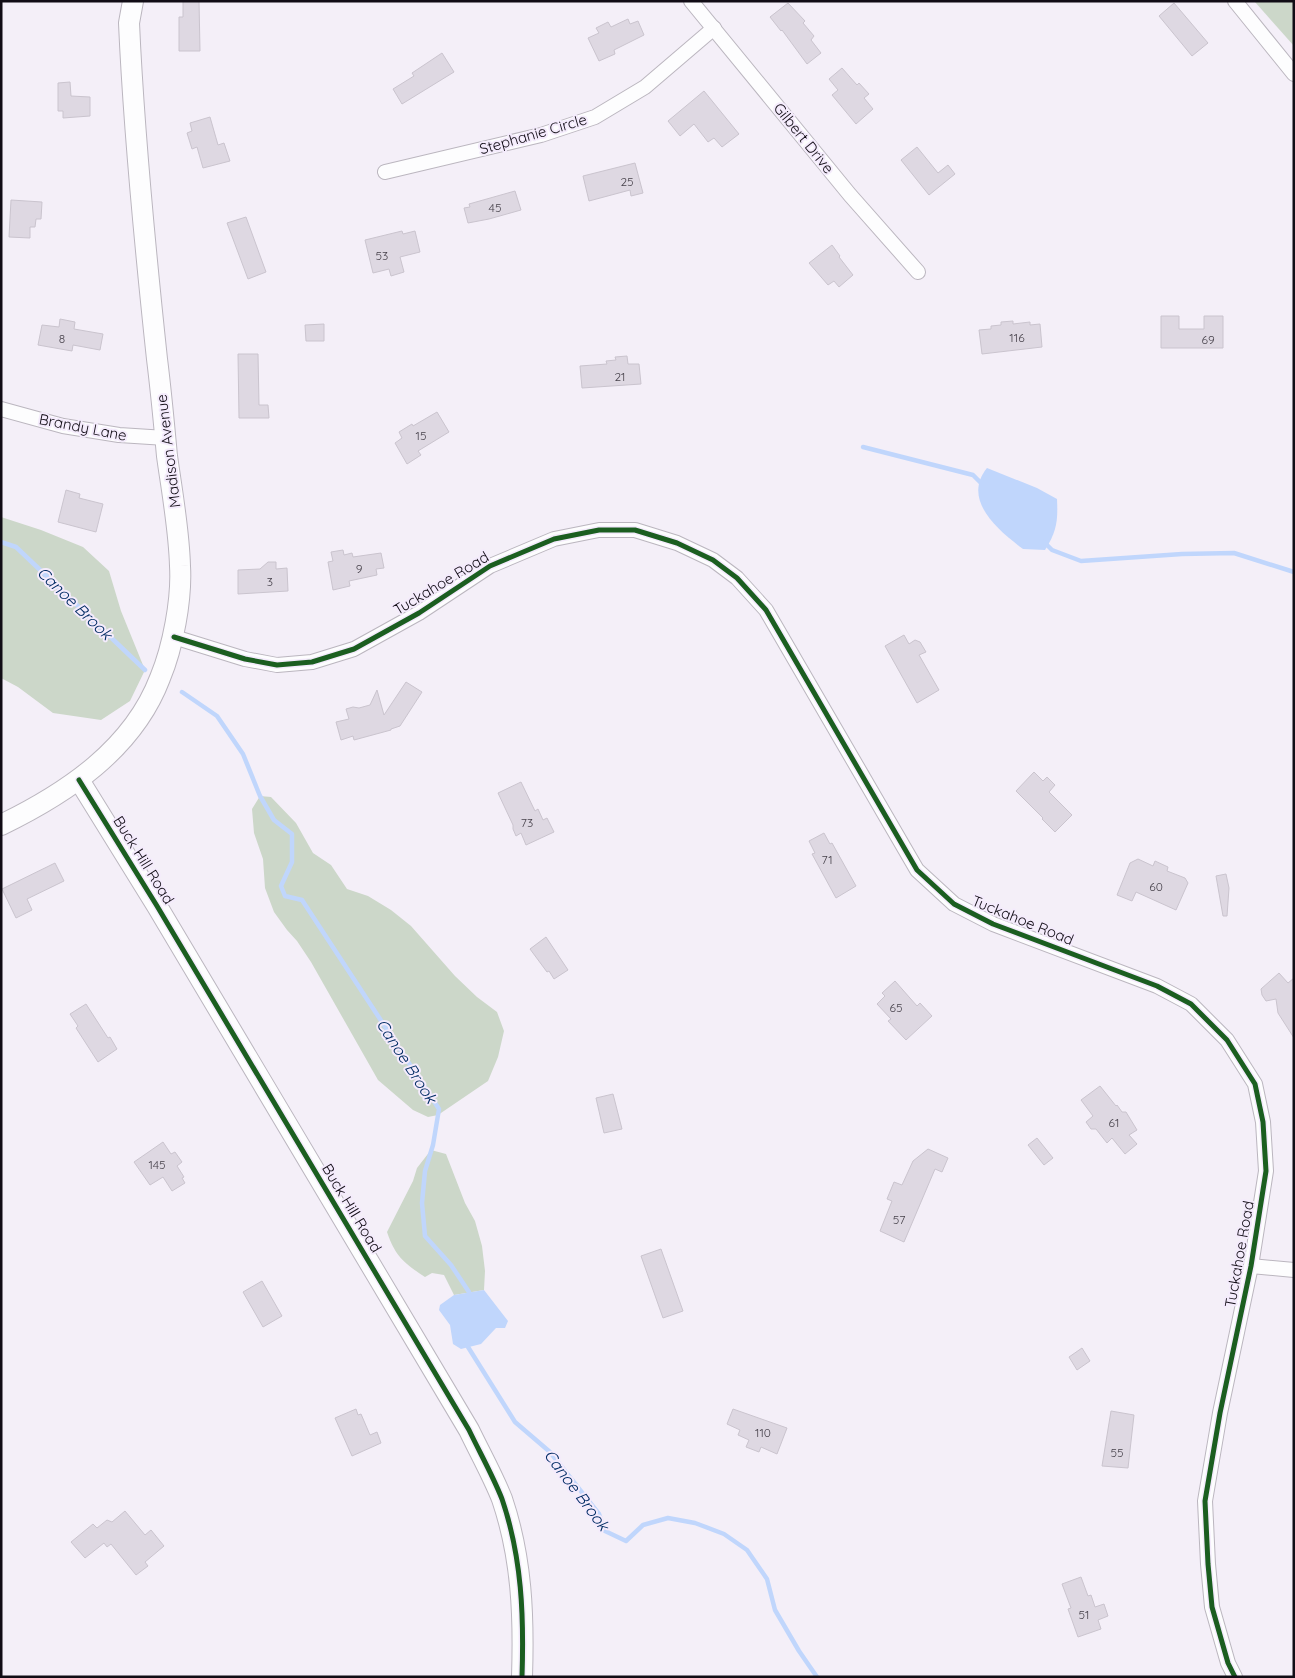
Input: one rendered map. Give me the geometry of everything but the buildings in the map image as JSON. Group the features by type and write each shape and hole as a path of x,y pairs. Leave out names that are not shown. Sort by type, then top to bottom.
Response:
{"street":[{"name":"Madison Avenue","path":"1,825 79,780 95,768 117,745 143,712 160,679 174,637 181,569 138,180 130,23 133,1"},
{"name":"Gilbert Drive","path":"691,1 850,195 918,272"},
{"path":"1234,1 1294,74"},
{"name":"Stephanie Circle","path":"385,172 541,135 595,117 645,87 714,28"},
{"name":"Brandy Lane","path":"1,409 63,426 118,435 166,438"},
{"name":"Tuckahoe Road","path":"174,637 245,660 277,665 312,662 354,649 419,613 490,566 554,539 599,530 635,530 677,543 713,560 737,578 766,610 917,870 954,904 993,924 1157,986 1191,1004 1227,1040 1255,1084 1263,1122 1266,1171 1251,1266 1220,1413 1205,1502 1212,1607 1228,1663 1235,1677"},
{"name":"Buck Hill Road","path":"79,780 162,913 469,1430 501,1499 519,1568 524,1630 522,1677"},
{"path":"1251,1266 1294,1270"}],"green space":[{"path":"1294,1 1294,46 1255,2"},
{"path":"1,517 41,530 83,547 109,571 121,611 145,670 130,701 101,720 53,713 18,687 1,678"},
{"path":"260,796 271,797 296,823 313,853 331,865 347,889 368,896 391,910 411,926 455,976 477,997 497,1012 504,1031 498,1057 488,1081 438,1115 428,1117 413,1110 378,1080 311,962 274,912 265,888 263,859 254,833 252,809"},
{"path":"431,1150 446,1154 465,1203 475,1221 482,1246 485,1271 484,1290 454,1295 444,1275 432,1273 425,1277 401,1258 390,1240 387,1232 413,1181 417,1168"}],"water":[{"path":"987,468 1037,488 1057,499 1056,525 1045,550 1023,549 994,524 986,514 978,492 980,480"},
{"path":"484,1290 508,1321 505,1328 496,1328 481,1344 461,1349 453,1344 450,1325 439,1310 440,1305 454,1295"}],"waterway":[{"path":"863,447 973,475 982,484"},
{"name":"Canoe Brook","path":"1,542 16,547 145,670"},
{"path":"1044,542 1052,550 1081,561 1182,554 1234,553 1294,572"},
{"name":"Canoe Brook","path":"182,692 217,716 243,754 260,796 274,820 292,834 292,862 281,886 285,896 302,900 439,1109 433,1145 425,1171 422,1203 425,1236 451,1265 469,1292 469,1298"},
{"name":"Canoe Brook","path":"468,1343 468,1347 515,1422 550,1452 599,1514 605,1531 626,1541 643,1525 668,1518 695,1523 724,1534 747,1550 767,1579 775,1610 817,1677"}],"cycle path":[{"path":"174,637 245,659 277,665 312,662 354,649 419,613 490,566 554,539 599,530 635,530 677,543 713,560 737,578 766,610 917,870 954,904 993,924 1157,986 1191,1004 1227,1040 1255,1084 1263,1122 1266,1171 1251,1266 1220,1413 1205,1501 1212,1607 1228,1663 1235,1677"},
{"path":"79,780 157,906 469,1430 495,1482 509,1521 518,1565 523,1632 522,1677"}]}
